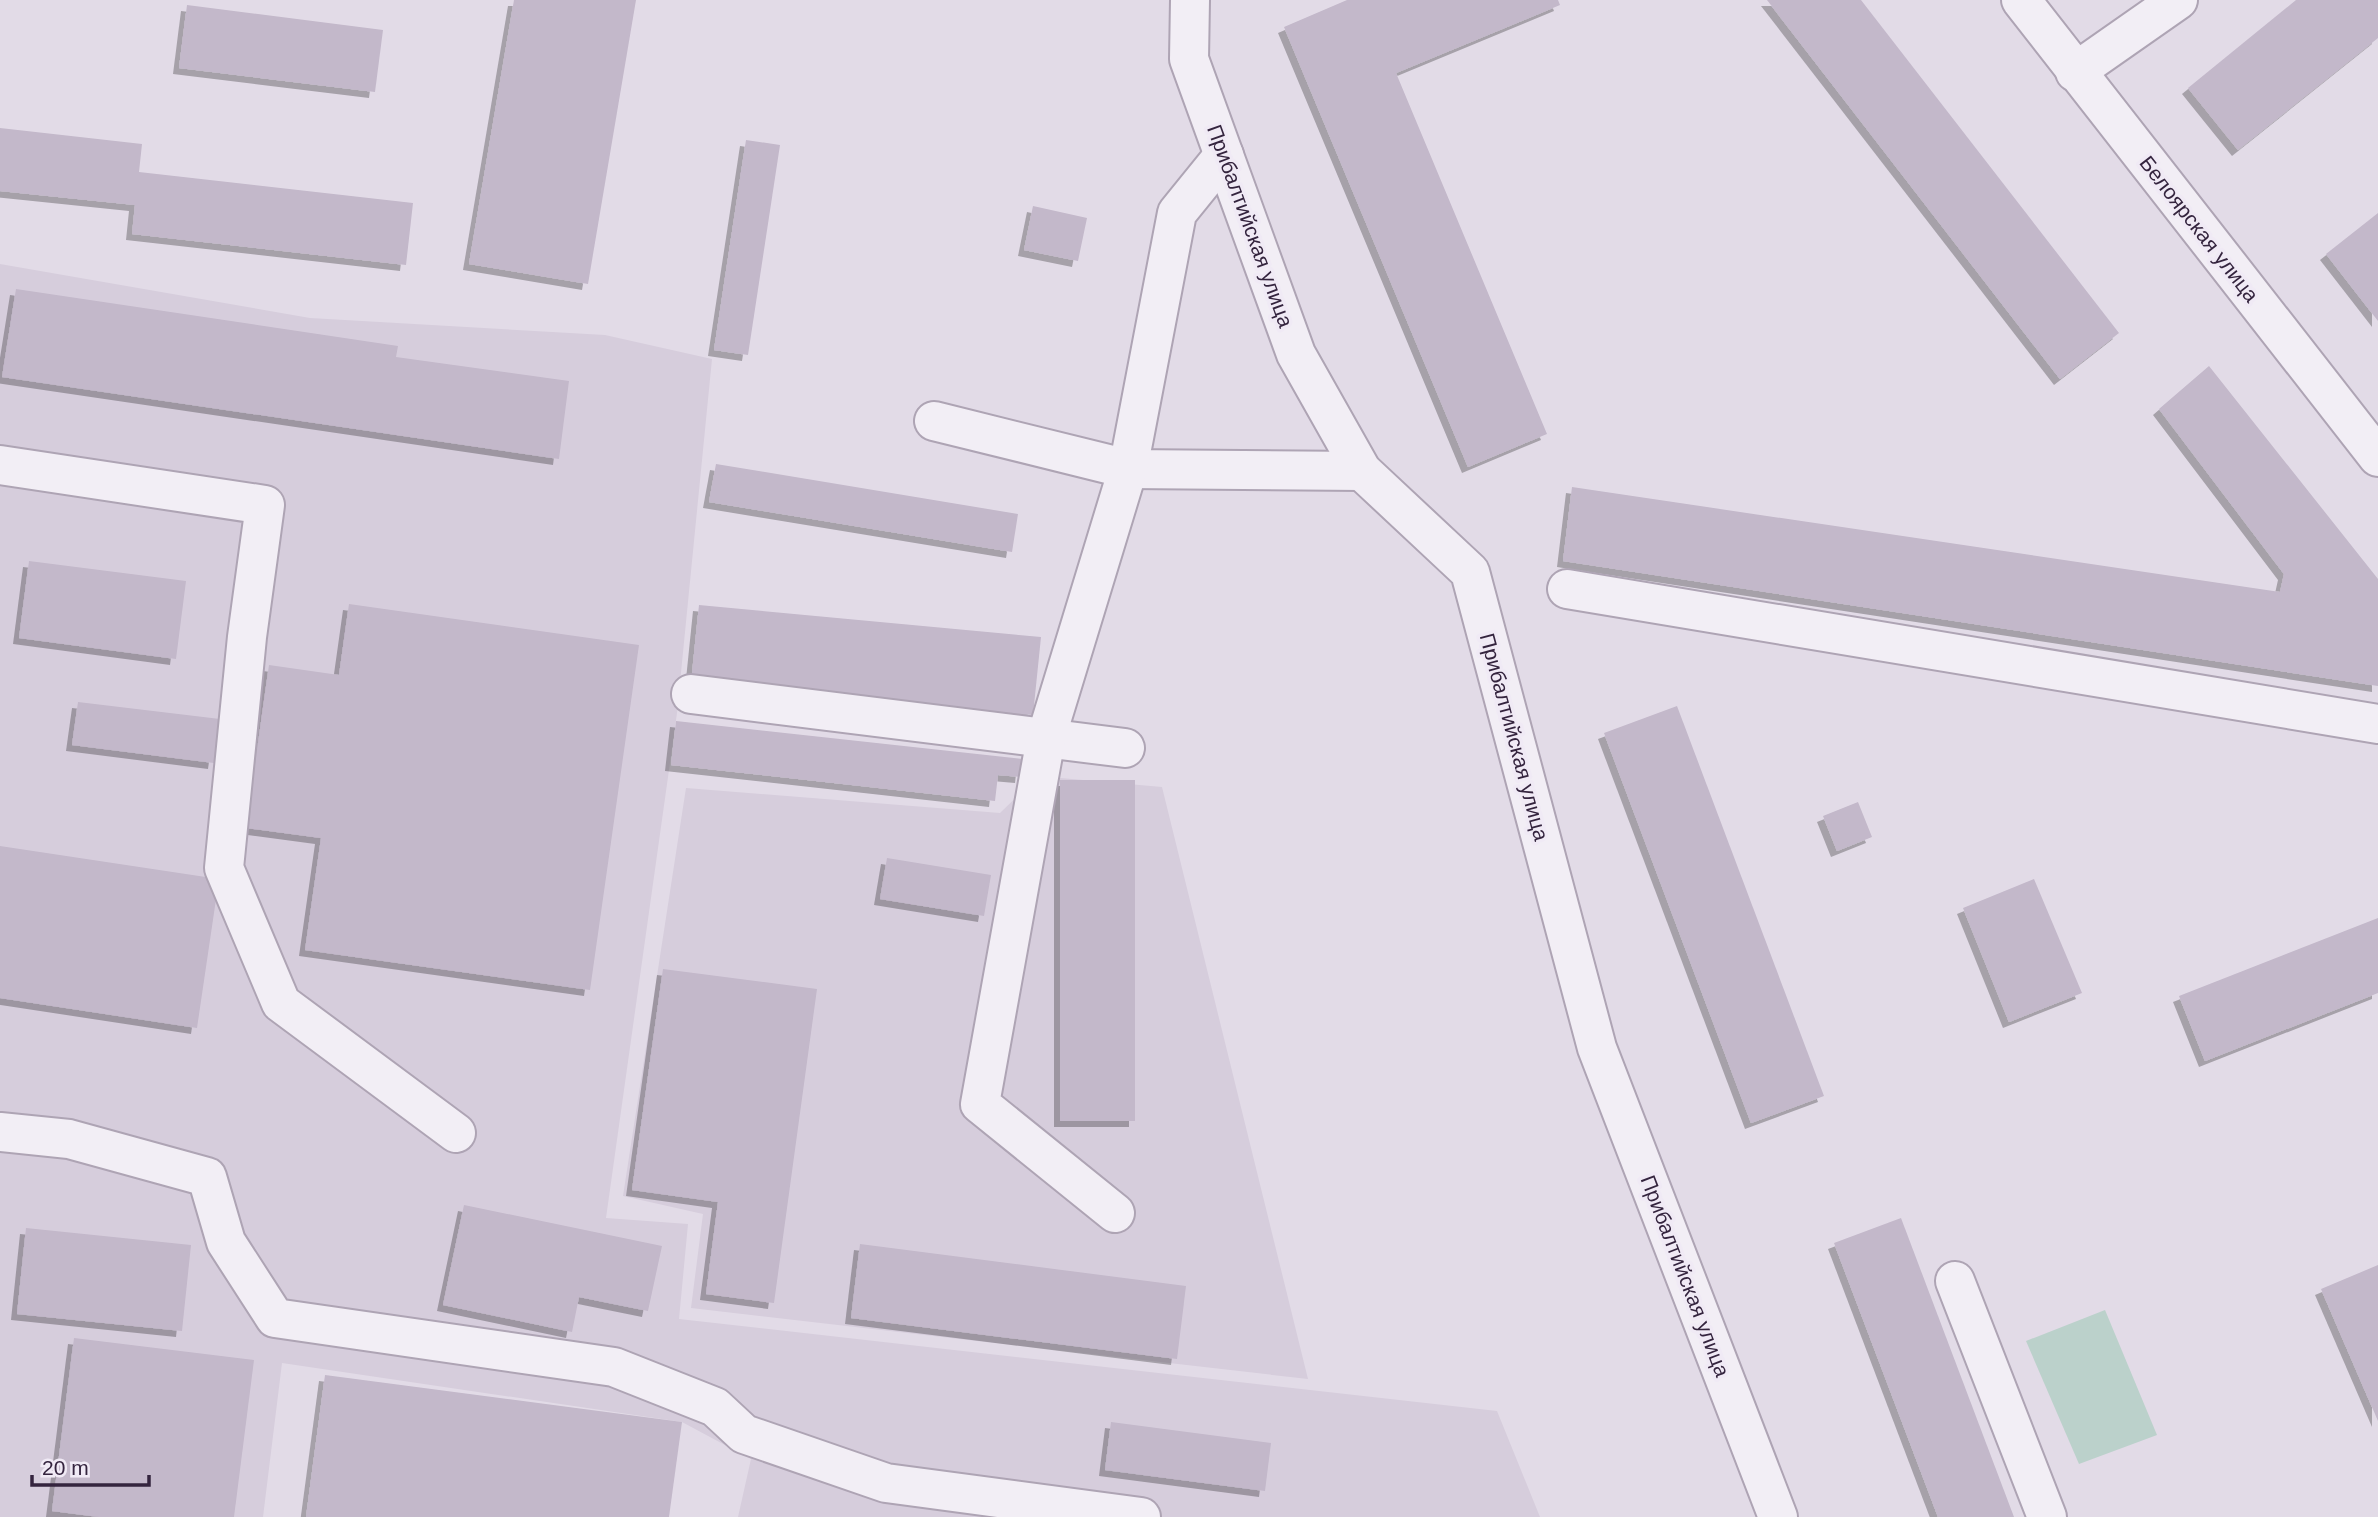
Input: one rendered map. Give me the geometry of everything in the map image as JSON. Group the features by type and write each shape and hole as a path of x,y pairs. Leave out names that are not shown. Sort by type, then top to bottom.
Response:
{"street":[{"name":"Прибалтийская улица","path":"1191,0 1189,59 1296,354 1362,471 1470,572 1597,1048 1778,1517"},
{"name":"Белоярская улица","path":"2021,0 2378,457"},
{"path":"2075,72 2178,0"},
{"path":"1115,1213 979,1104 1046,738 1128,469 1177,213 1224,155"},
{"path":"934,421 1128,469 1362,471"},
{"path":"0,465 265,505 247,637 224,868 281,1003 456,1133"},
{"path":"1567,589 2378,724"},
{"path":"691,694 1125,748"},
{"path":"0,1132 69,1139 207,1177 226,1242 275,1318 614,1367 715,1407 744,1434 886,1483 1141,1517"},
{"path":"1955,1281 2047,1517"}],"shaded area":[{"path":"0,264 310,318 605,335 712,359 677,713 606,1218 688,1224 679,1319 1497,1411 1540,1517 738,1517 751,1459 682,1422 282,1363 263,1517 0,1517"},
{"path":"1038,776 1162,787 1308,1379 691,1308 703,1214 623,1196 686,788 1000,813"}],"green space":[{"path":"2105,1310 2157,1435 2079,1464 2026,1341"}],"building":[{"path":"514,0 636,0 588,284 469,264"},
{"path":"1347,0 1558,0 1560,5 1396,73 1547,434 1468,467 1284,27"},
{"path":"1767,0 1861,0 2119,333 2060,379"},
{"path":"2296,0 2378,0 2378,38 2238,150 2188,88"},
{"path":"187,5 383,30 375,92 179,68"},
{"path":"0,128 142,144 139,172 413,203 406,265 132,234 135,205 0,191"},
{"path":"746,140 780,145 748,355 714,350"},
{"path":"1033,206 1087,218 1078,261 1024,250"},
{"path":"2378,213 2378,321 2326,254"},
{"path":"16,289 398,346 396,357 569,381 559,459 2,377"},
{"path":"2209,366 2378,579 2378,686 1563,561 1572,487 2280,592 2284,574 2159,409"},
{"path":"716,464 1018,514 1012,552 709,502"},
{"path":"29,561 186,581 176,659 19,638"},
{"path":"349,604 639,645 590,990 305,950 321,838 246,828 269,665 339,675"},
{"path":"699,605 1041,637 1033,715 691,683"},
{"path":"78,702 220,719 214,763 72,745"},
{"path":"1677,706 1824,1096 1751,1123 1604,733"},
{"path":"676,721 1023,759 1021,777 998,775 995,801 671,765"},
{"path":"1060,780 1135,780 1135,1121 1060,1121"},
{"path":"1858,802 1872,837 1837,851 1823,816"},
{"path":"0,846 219,879 197,1028 0,998"},
{"path":"887,858 991,875 984,916 880,899"},
{"path":"2034,879 2082,993 2009,1022 1963,908"},
{"path":"2378,918 2378,993 2205,1061 2179,996"},
{"path":"663,969 817,989 774,1303 706,1294 718,1202 632,1190"},
{"path":"464,1205 662,1246 648,1311 579,1297 572,1332 443,1305"},
{"path":"1901,1218 2014,1517 1938,1517 1834,1243"},
{"path":"26,1228 191,1245 182,1331 17,1314"},
{"path":"860,1244 1186,1286 1177,1359 851,1318"},
{"path":"2378,1265 2378,1421 2321,1289"},
{"path":"74,1338 254,1360 234,1517 99,1517 52,1511"},
{"path":"325,1375 682,1422 669,1517 306,1517"},
{"path":"1111,1422 1271,1443 1265,1491 1105,1470"}]}
